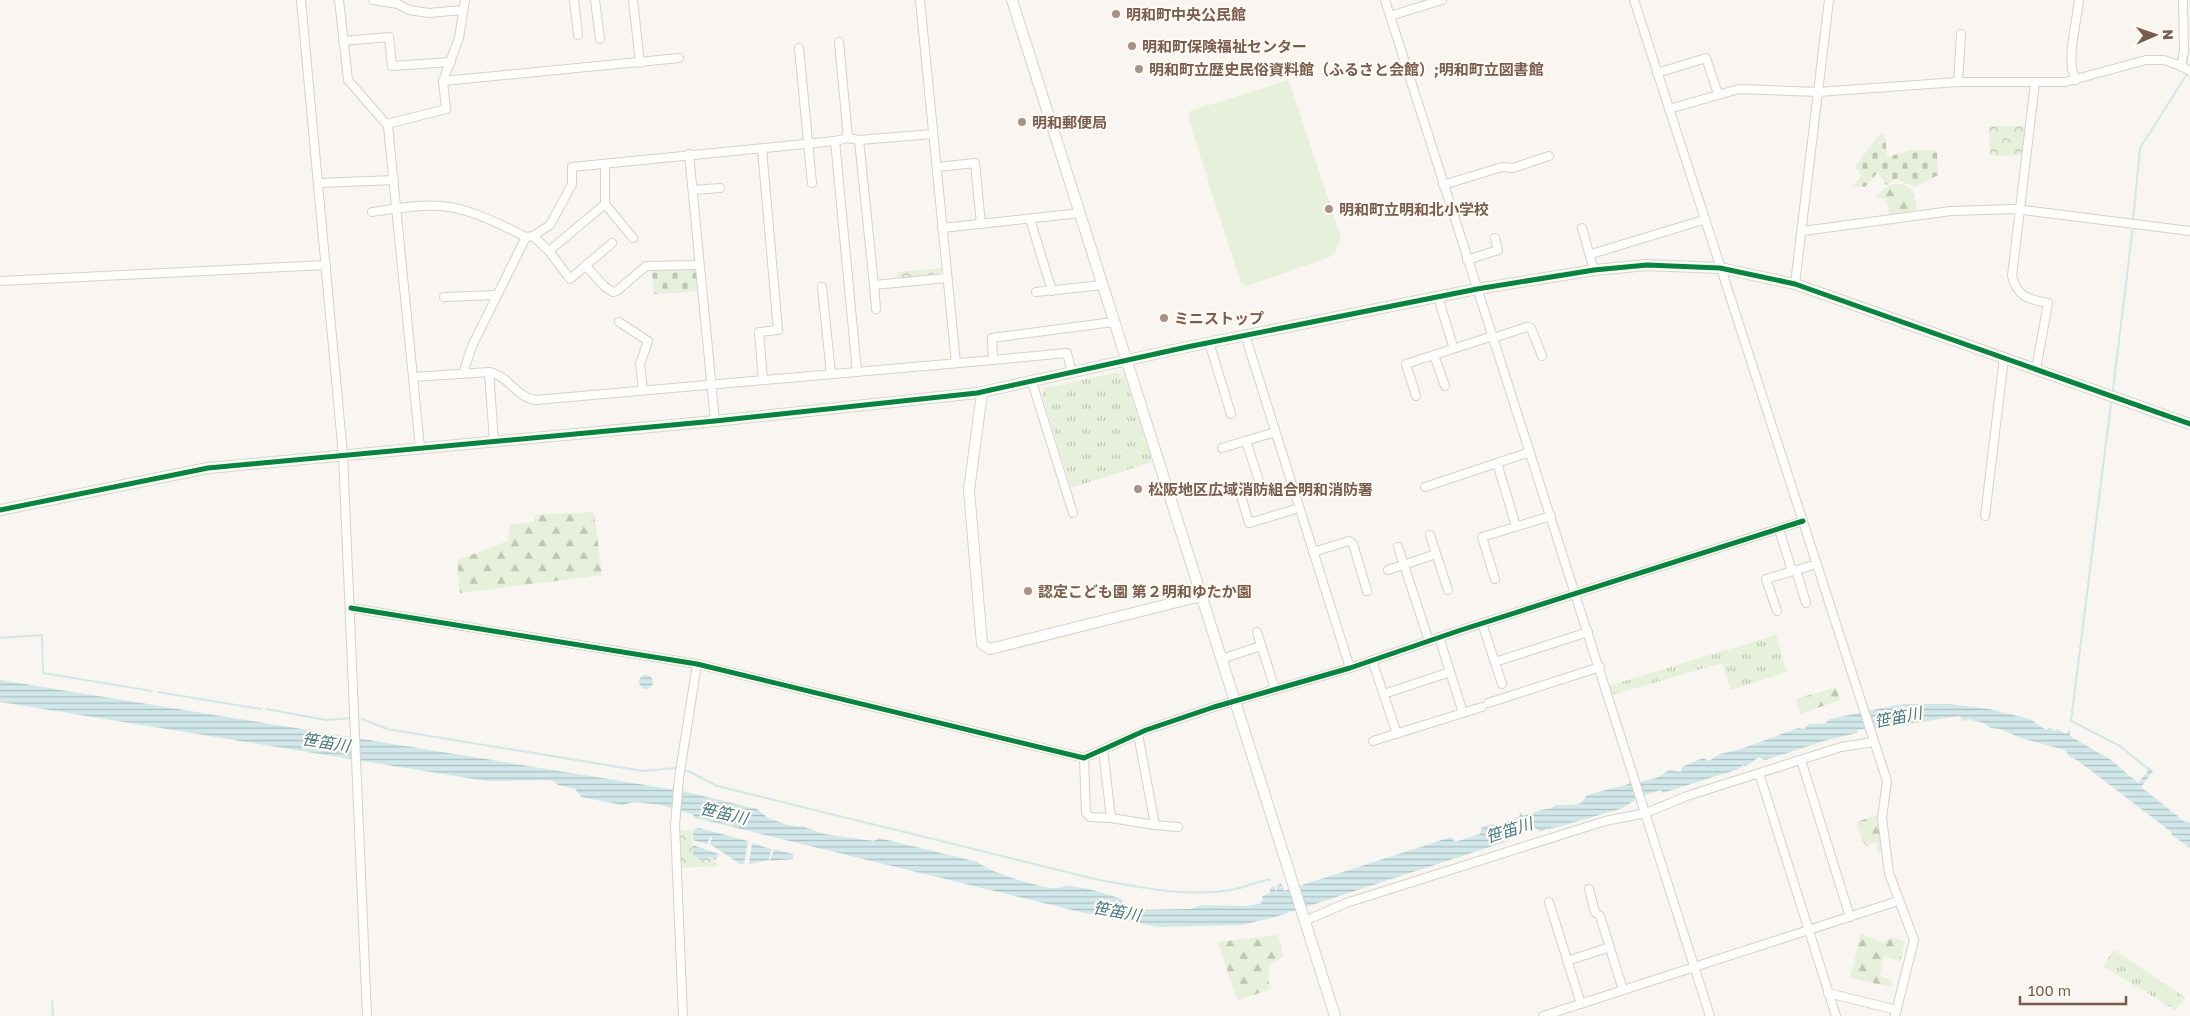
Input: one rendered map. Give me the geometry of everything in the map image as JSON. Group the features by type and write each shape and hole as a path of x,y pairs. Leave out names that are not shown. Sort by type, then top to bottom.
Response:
{"street":[{"path":"301,0 343,456 368,1016"},
{"path":"340,0 348,80 387,124 420,448"},
{"path":"373,0 406,4 409,10 430,13 463,10"},
{"path":"387,124 446,110 443,81 459,38 465,0"},
{"path":"574,0 578,35"},
{"path":"596,0 600,39"},
{"path":"633,0 640,63"},
{"path":"920,0 956,363"},
{"path":"1012,0 1335,1016"},
{"path":"1385,0 1600,667 1710,1016"},
{"path":"1390,16 1442,0"},
{"path":"1634,0 1887,781 1882,818 1889,873 1914,940 1896,1013 1828,992"},
{"path":"1796,284 1829,0"},
{"path":"2076,80 2072,74 2070,59 2079,0"},
{"path":"2181,66 2184,51 2183,0"},
{"path":"1958,82 1961,34"},
{"path":"343,41 390,37 392,66 450,62"},
{"path":"839,42 848,138"},
{"path":"799,48 812,183"},
{"path":"443,81 680,58"},
{"path":"1657,73 1706,58 1718,94"},
{"path":"1669,109 1739,89 1818,92 1958,82 2035,83 2076,80 2146,60 2164,60 2190,71"},
{"path":"2035,83 2012,276 2020,294 2048,303 2036,369"},
{"path":"463,374 472,346 529,237 550,225 572,184 572,168 689,154 835,142 848,138 860,140 933,134"},
{"path":"860,140 876,309"},
{"path":"835,142 857,372"},
{"path":"762,149 778,330 759,332 763,380"},
{"path":"689,154 715,420"},
{"path":"1444,185 1502,167 1514,168 1549,156"},
{"path":"937,167 975,163 981,224"},
{"path":"604,165 605,204 633,238"},
{"path":"318,183 394,180"},
{"path":"692,190 720,188"},
{"path":"549,251 605,204"},
{"path":"372,212 418,206 443,206 483,216 529,237 549,251 570,279 612,243"},
{"path":"1803,231 1951,211 2015,209 2190,231"},
{"path":"942,228 1080,214"},
{"path":"1030,219 1052,290"},
{"path":"1591,254 1700,220"},
{"path":"1582,228 1591,254 1594,270"},
{"path":"1468,260 1498,250 1496,238"},
{"path":"0,281 326,265"},
{"path":"586,266 604,286 613,292 617,291 646,266 699,265"},
{"path":"0,510 190,471 982,392 1210,342 1438,297 1594,270 1666,265 1720,268 1796,284 2190,424"},
{"path":"874,284 947,278"},
{"path":"1036,292 1102,285"},
{"path":"822,287 831,374"},
{"path":"444,297 497,295"},
{"path":"1438,297 1452,344"},
{"path":"619,322 648,341 640,364 643,390"},
{"path":"993,360 992,338 1114,322"},
{"path":"1416,396 1406,364 1434,355 1527,327 1531,328 1542,356"},
{"path":"1245,335 1350,668"},
{"path":"1210,342 1231,414"},
{"path":"413,377 489,372 503,376 526,398 536,400 1067,353 1072,373"},
{"path":"1434,355 1445,386"},
{"path":"1985,516 2004,358"},
{"path":"489,372 494,441"},
{"path":"1032,382 1073,513"},
{"path":"982,392 969,490 982,644 990,649 1201,596"},
{"path":"1222,448 1275,432"},
{"path":"1246,441 1260,484"},
{"path":"1425,487 1530,452"},
{"path":"1497,464 1516,526"},
{"path":"1242,499 1250,523 1299,508"},
{"path":"1495,579 1482,537 1551,516"},
{"path":"350,608 697,664 1084,758 1138,734 1234,702 1350,668 1482,623 1803,521"},
{"path":"1778,529 1806,602"},
{"path":"1430,536 1448,590"},
{"path":"1313,552 1349,541 1353,544 1367,591"},
{"path":"1398,547 1429,641"},
{"path":"1388,570 1436,554"},
{"path":"1777,611 1766,579 1817,564"},
{"path":"1482,623 1502,684"},
{"path":"1257,632 1275,689"},
{"path":"1495,662 1588,632"},
{"path":"1439,637 1463,713"},
{"path":"1221,659 1261,646"},
{"path":"1372,660 1397,734"},
{"path":"683,1016 675,823 679,778 697,664"},
{"path":"1373,741 1600,667"},
{"path":"1384,694 1450,672"},
{"path":"1138,734 1156,825"},
{"path":"1305,921 1346,903 1605,821 1646,812 1687,796 1841,747 1874,742"},
{"path":"1103,750 1111,818"},
{"path":"1084,758 1086,813 1090,817 1178,827"},
{"path":"1801,760 1850,918"},
{"path":"1759,773 1836,1016"},
{"path":"1589,889 1596,912 1600,916 1623,990"},
{"path":"1543,1016 1808,932 1898,901"},
{"path":"1548,902 1581,1004"},
{"path":"1567,961 1610,947"}],"green space":[{"path":"1289,80 1341,237 1335,255 1247,286 1241,283 1188,118 1190,111"},
{"path":"1989,126 2027,126 2024,155 1990,156"},
{"path":"1881,133 1885,134 1887,157 1913,150 1937,150 1938,175 1916,187 1896,179 1886,185 1878,172 1865,187 1853,186 1862,175 1855,166"},
{"path":"1891,184 1903,184 1913,190 1917,210 1890,215 1886,199 1875,197"},
{"path":"697,268 699,291 654,294 651,269"},
{"path":"944,268 939,275 898,280 897,272"},
{"path":"1115,373 1125,376 1152,462 1071,488 1042,394 1044,388"},
{"path":"594,512 602,575 460,593 457,560 508,541 510,525 534,522 535,515"},
{"path":"1776,635 1787,672 1731,690 1722,663 1612,695 1608,686"},
{"path":"1836,687 1840,700 1800,714 1796,699"},
{"path":"1881,813 1883,851 1877,853 1877,842 1866,846 1861,837 1857,822"},
{"path":"678,830 692,830 693,855 695,857 699,859 710,858 720,866 679,868"},
{"path":"1861,934 1883,943 1891,937 1905,942 1900,961 1884,956 1880,976 1892,981 1891,987 1850,978"},
{"path":"1278,935 1284,956 1269,966 1269,990 1237,1000 1218,942"},
{"path":"2114,950 2186,998 2175,1010 2103,966"}],"water":[{"path":"646,675 651,677 653,682 651,687 646,689 641,687 639,682 641,677"},
{"name":"笹笛川","path":"0,680 682,791 757,809 768,818 824,834 874,841 879,838 978,862 993,871 1042,886 1059,888 1068,886 1096,891 1122,899 1126,910 1191,909 1202,905 1244,906 1260,904 1263,900 1262,896 1270,893 1270,888 1274,886 1277,892 1277,886 1281,883 1284,891 1451,837 1455,842 1480,834 1482,827 1492,824 1501,827 1505,821 1511,821 1520,816 1519,810 1523,816 1550,809 1556,805 1574,805 1581,803 1587,795 1629,784 1629,781 1632,784 1659,777 1669,770 1681,772 1682,767 1703,758 1709,761 1720,754 1741,749 1798,728 1804,729 1809,724 1824,724 1830,719 1902,704 1950,704 1989,709 2030,719 2046,730 2050,728 2055,731 2057,729 2066,734 2070,729 2070,736 2111,760 2138,783 2148,771 2146,769 2148,766 2153,771 2141,787 2185,822 2190,823 2190,848 2077,760 2070,757 2065,750 2021,738 2000,729 1990,728 1986,724 1969,719 1962,721 1960,716 1913,723 1907,726 1887,726 1857,730 1857,733 1827,740 1765,760 1759,757 1739,769 1662,793 1661,790 1657,791 1623,808 1558,827 1546,828 1544,831 1528,827 1524,832 1520,831 1509,836 1508,841 1275,917 1241,925 1160,927 1080,912 696,818 692,814 661,805 634,802 622,805 581,797 575,789 558,785 553,781 486,781 0,702"},
{"path":"699,828 748,841 744,864 740,864 710,844 712,837 710,837 707,844 693,840 693,830"},
{"path":"752,843 771,849 769,860 749,864"},
{"path":"693,845 719,854 716,860 708,857 700,860 693,855"},
{"path":"774,849 793,854 793,859 770,861"}],"waterway":[{"path":"2187,0 2187,62"},
{"path":"2133,221 2140,148 2187,74"},
{"path":"2113,390 2133,226"},
{"path":"2111,403 2071,721 2120,746 2147,768"},
{"path":"0,638 42,635 43,673 152,691"},
{"path":"158,692 261,709"},
{"path":"266,709 326,720 352,718"},
{"path":"362,719 387,729 643,771 675,768"},
{"path":"686,770 717,786 1099,880 1167,891 1202,893 1236,889 1269,879 1270,881"},
{"path":"52,1001 53,1016"}],"cycle path":[{"path":"0,510 208,468 715,421 977,393 1187,347 1477,289 1594,270 1647,265 1720,268 1795,284 2190,424"},
{"path":"351,608 697,664 1084,758 1146,730 1214,707 1350,668 1458,631 1803,521"}],"place":[{"name":"明和町中央公民館","path":"1116,14"},
{"name":"明和町保険福祉センター","path":"1132,46"},
{"name":"明和町立歴史民俗資料館（ふるさと会館）;明和町立図書館","path":"1139,69"},
{"name":"明和郵便局","path":"1022,122"},
{"name":"明和町立明和北小学校","path":"1329,209"},
{"name":"ミニストップ","path":"1164,318"},
{"name":"松阪地区広域消防組合明和消防署","path":"1138,489"},
{"name":"認定こども園 第２明和ゆたか園","path":"1028,591"}]}
